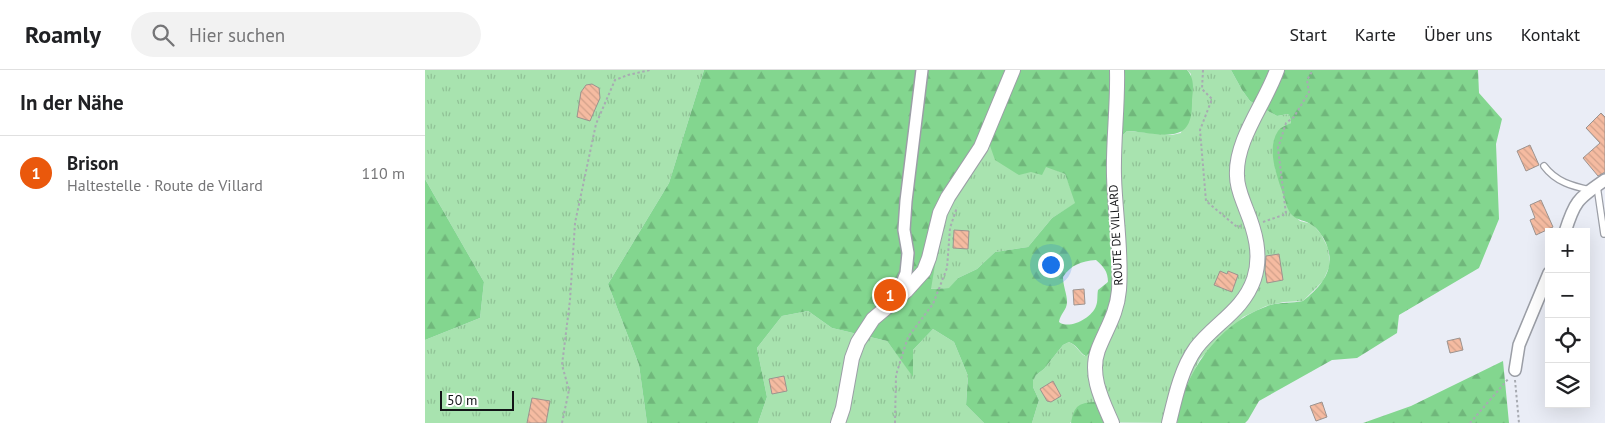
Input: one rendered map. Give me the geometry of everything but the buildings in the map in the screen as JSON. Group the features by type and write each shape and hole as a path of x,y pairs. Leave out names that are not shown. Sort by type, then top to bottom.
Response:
{"street":[{"path":"895,300 906,273 908,253 904,230 906,201 922,70"},
{"path":"838,423 843,408 852,358 858,342 873,319 912,286 924,270 929,258 940,213 948,197 981,147 1013,70"},
{"name":"ROUTE DE VILLARD","path":"1112,423 1097,384 1095,369 1097,352 1113,318 1119,291 1114,175 1117,70"},
{"path":"1169,423 1178,390 1191,356 1199,344 1238,307 1255,278 1258,258 1257,245 1252,224 1238,187 1237,168 1246,136 1277,70"},
{"path":"1566,228 1572,209 1581,197 1597,185"},
{"path":"1515,370 1519,344 1545,282"}],"lane":[{"path":"1543,166 1551,175 1568,185 1597,185 1604,234"}],"path":[{"path":"562,423 569,390 562,365 570,300 575,223 596,124 615,80 650,70"},
{"path":"895,423 896,376 908,337 933,304 947,268 950,228 958,205"},
{"path":"1470,423 1515,370"},
{"path":"1515,370 1519,423"}],"green space":[{"path":"425,70 704,70 669,183 608,284 639,365 647,423 425,423 425,340 480,318 484,282 425,179"},
{"path":"704,70 1187,70 1192,81 1191,117 1189,123 1182,131 1168,135 1127,131 1123,135 1112,209 1112,301 1092,351 1086,356 1069,342 1063,345 1044,369 1036,375 1033,387 1039,400 1032,423 984,423 966,405 968,376 954,342 933,329 913,350 913,377 887,341 832,328 808,311 782,316 757,348 767,397 758,423 647,423 639,365 608,284 669,183","holes":["988,140 995,160 1019,175 1031,172 1042,175 1046,167 1065,174 1075,203 1052,218 1028,247 995,252 977,269 958,278 949,288 931,289 941,229 955,193","1096,260 1105,269 1108,282 1098,290 1097,303 1094,310 1080,322 1068,325 1059,322 1067,302 1063,277 1069,269 1077,264"]},
{"path":"1187,70 1231,70 1250,101 1277,116 1288,114 1290,117 1291,123 1279,130 1275,168 1289,210 1300,221 1312,224 1321,234 1328,248 1330,265 1323,281 1303,301 1284,302 1266,306 1243,317 1200,359 1188,383 1177,423 1032,423 1039,400 1033,387 1036,375 1044,369 1063,345 1069,342 1085,356 1112,268 1112,209 1123,135 1127,131 1172,135 1181,133 1191,74"},
{"path":"1231,70 1478,70 1479,93 1502,119 1496,144 1499,219 1479,268 1399,315 1397,333 1357,358 1332,360 1259,401 1245,423 1177,423 1186,387 1195,369 1218,338 1248,315 1265,307 1303,301 1323,281 1329,266 1330,258 1324,239 1314,226 1290,213 1276,171 1273,154 1275,138 1279,130 1291,123 1290,117 1288,114 1277,116 1250,101"},
{"path":"987,140 1065,174 1076,203 1052,218 1028,247 995,252 977,269 958,278 950,288 930,289 941,229 955,193"},
{"path":"425,179 484,282 480,318 425,340"},
{"path":"808,311 832,328 887,341 913,376 913,350 933,329 954,342 968,376 966,405 984,423 758,423 767,397 757,348 782,316"},
{"path":"1503,361 1509,423 1363,423 1411,406"},
{"path":"1095,402 1107,412 1113,423 1071,423 1075,409 1078,406"}],"place":[{"name":"Brison","path":"890,295"}]}
